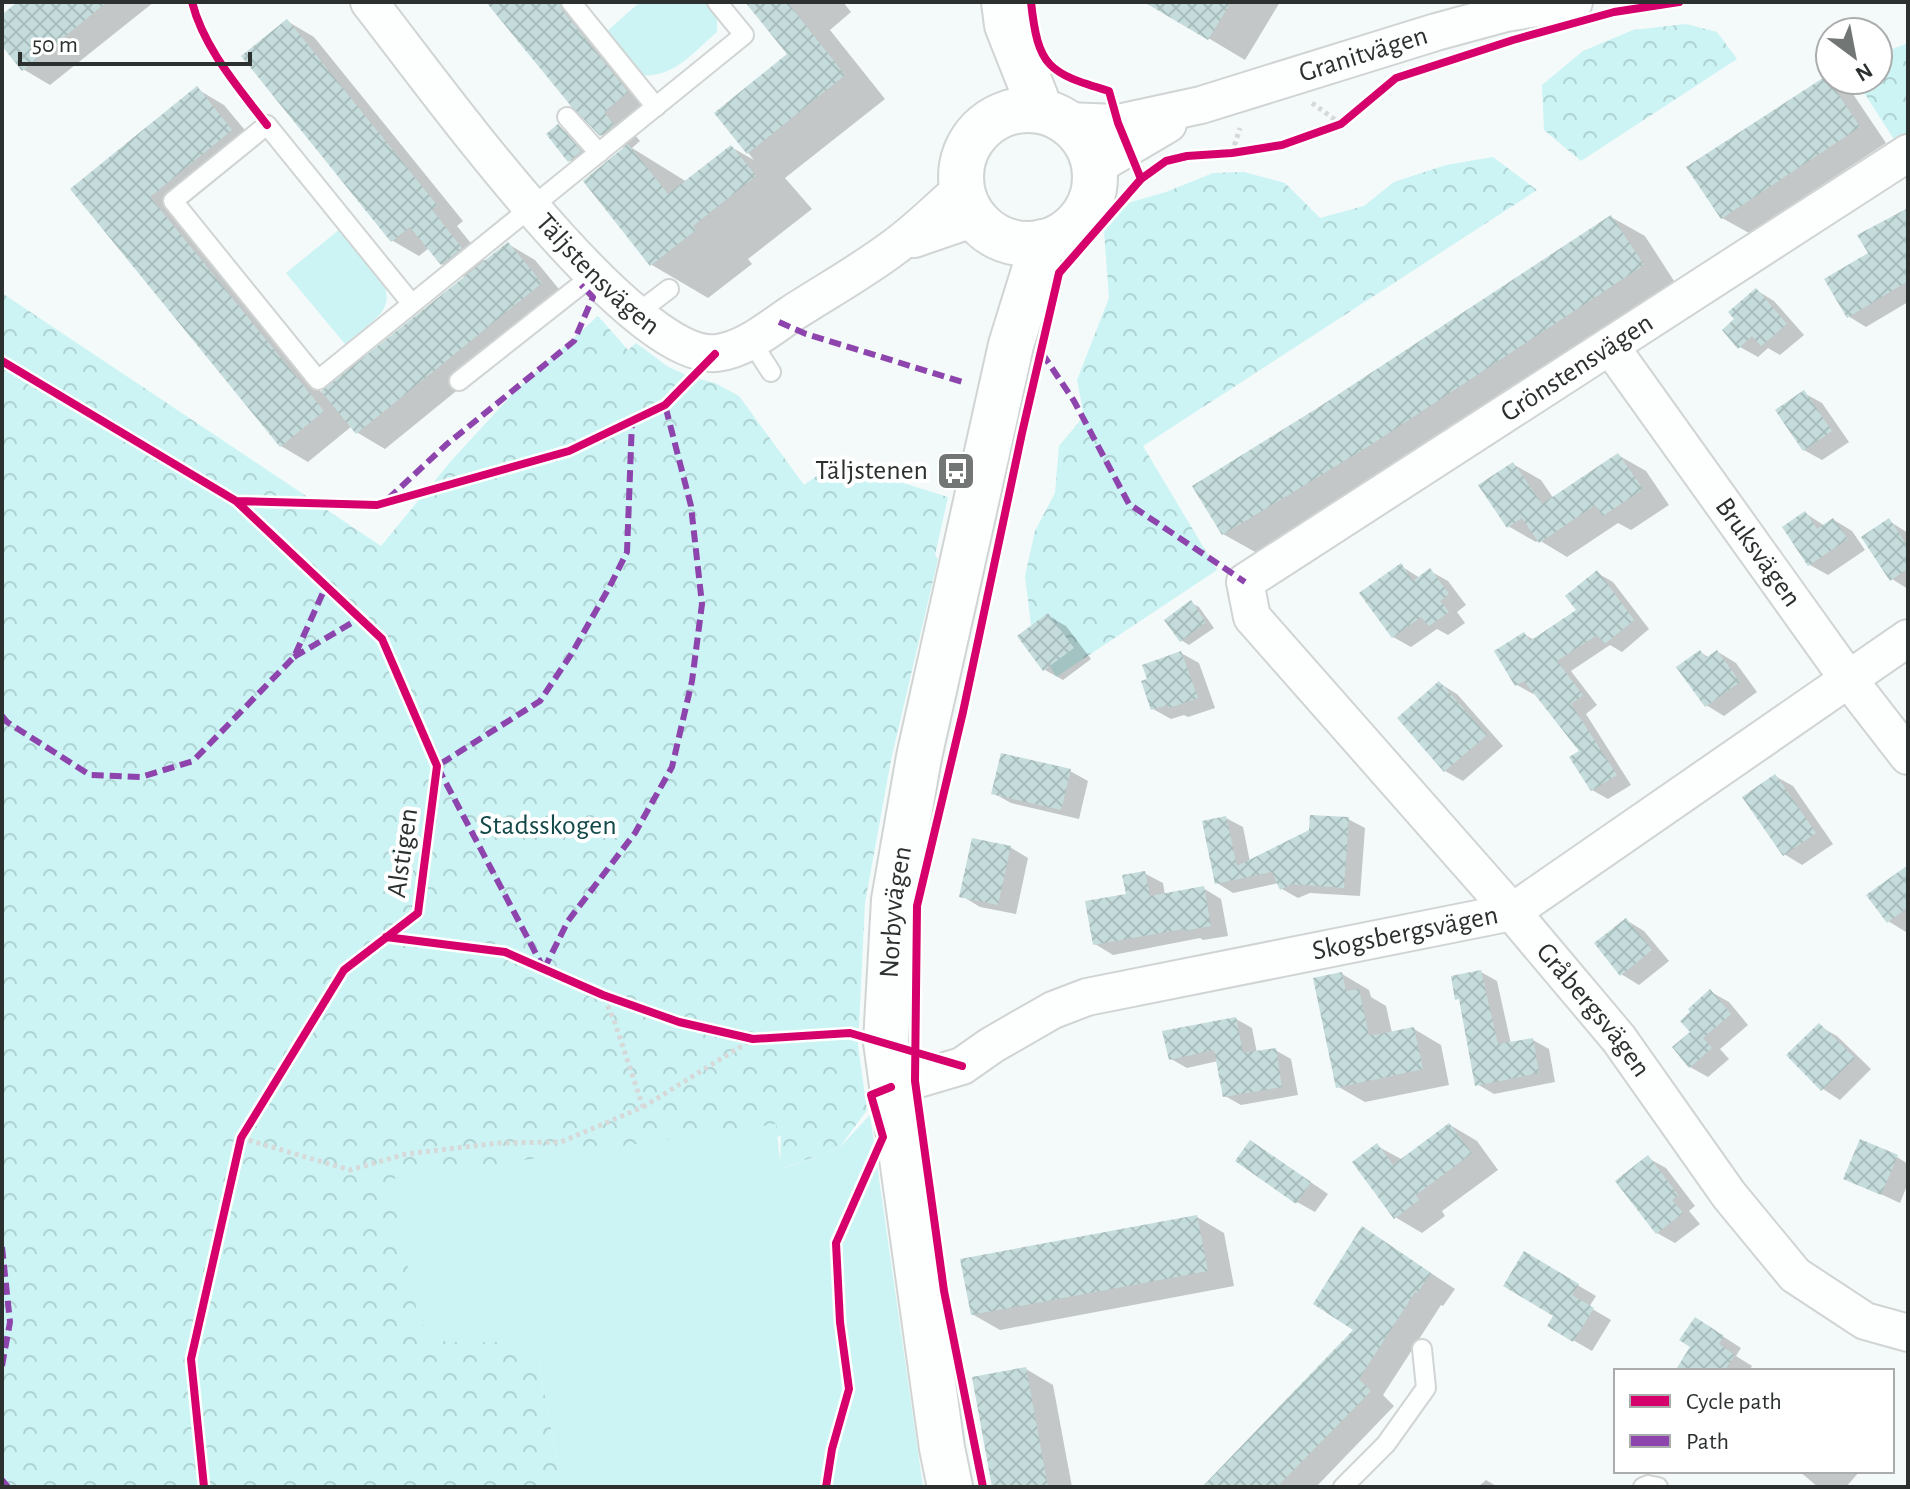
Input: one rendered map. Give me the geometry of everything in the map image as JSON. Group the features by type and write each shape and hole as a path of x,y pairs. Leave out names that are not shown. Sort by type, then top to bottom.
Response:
{"street":[{"name":"Täljstensvägen","path":"369,2 531,208 592,276 636,314 667,337 687,347 715,354 751,341 895,248 939,229 995,222"},
{"name":"Granitvägen","path":"1053,116 1118,123 1201,105 1430,17 1506,13 1574,2"},
{"path":"1005,14 1053,116 1086,143 1095,167 1094,190 1086,211 1072,228 1054,240 995,222 960,177 965,153 978,131 999,116 1018,109 1053,116"},
{"path":"999,116 1003,95 1005,14"},
{"name":"Granitvägen","path":"1095,167 1201,105"},
{"name":"Grönstensvägen","path":"1245,582 1908,153"},
{"name":"Norbyvägen","path":"950,1487 886,1042 894,900 919,757 1011,345 995,222"},
{"name":"Bruksvägen","path":"1610,346 1849,680 1908,756"},
{"name":"Gråbergsvägen","path":"1245,582 1252,617 1512,912 1619,1039 1729,1195 1795,1275 1865,1321 1908,1333"},
{"name":"Skogsbergsvägen","path":"891,1087 962,1066 1053,1010 1087,997 1512,912 1908,638"}],"lane":[{"path":"571,2 656,107"},
{"path":"412,304 267,125 173,201 318,380 656,107 744,35 717,2"},
{"path":"567,117 599,153"},
{"path":"459,381 592,276"},
{"path":"636,314 669,289"},
{"path":"751,341 771,372"},
{"path":"1343,1487 1386,1444 1426,1388 1422,1349"},
{"path":"1643,1487 1658,1487"}],"path":[{"path":"1312,103 1341,124"},
{"path":"1326,129 1341,124 1352,115"},
{"path":"1232,153 1240,128"},
{"path":"1217,154 1244,151"},
{"path":"588,988 615,1000"},
{"path":"603,995 643,1107"},
{"path":"738,1036 767,1038"},
{"path":"241,1138 350,1170 406,1154 498,1143 561,1142 643,1107 753,1039"},
{"path":"237,1153 249,1125"}],"green space":[{"path":"640,2 711,2 717,8 717,32 672,69 639,75 606,32"},
{"path":"1686,24 1717,32 1737,59 1581,161 1544,130 1542,85 1583,51 1633,30"},
{"path":"1908,43 1908,153 1904,155 1866,96 1894,96 1894,49"},
{"path":"1493,157 1537,190 1143,446 1217,570 1056,677 1032,633 1025,576 1035,531 1055,493 1059,446 1084,416 1077,380 1109,298 1104,231 1128,203 1213,173 1244,172 1285,183 1320,218 1364,206 1394,182 1446,165"},
{"path":"340,229 375,269 386,292 386,303 380,314 345,344 286,273"},
{"name":"Stadsskogen","path":"2,293 381,546 451,461 519,387 598,316 628,350 636,343 667,366 688,376 715,383 739,396 804,485 836,462 948,497 935,555 938,559 891,760 865,903 858,1045 867,1110 839,1148 780,1169 781,1136 597,1168 446,1342 520,1342 538,1359 562,1487 2,1487"},
{"path":"870,1115 923,1487 562,1487 538,1359 520,1342 446,1342 419,1322 390,1179 776,1124 781,1169 839,1148"}],"building":[{"path":"17,2 107,2 22,71 2,46 2,15"},
{"path":"486,2 559,2 562,10 628,92 604,112 614,125 600,136 571,106"},
{"path":"745,2 787,2 845,75 747,154 714,113 787,54"},
{"path":"1144,2 1231,2 1208,40"},
{"path":"287,19 437,205 432,210 462,248 441,265 410,227 391,242 241,56"},
{"path":"1814,84 1814,96 1839,96 1860,127 1721,219 1686,167"},
{"path":"197,86 232,130 150,197 324,411 280,447 70,189"},
{"path":"558,124 581,151 568,162 546,134"},
{"path":"628,144 668,194 731,145 756,176 693,226 696,230 650,266 583,181"},
{"path":"1908,208 1908,281 1847,318 1824,279 1868,253 1857,235"},
{"path":"1611,215 1644,265 1372,444 1222,535 1192,486 1319,407"},
{"path":"508,242 542,283 356,434 321,391"},
{"path":"1756,288 1787,324 1761,346 1752,336 1738,349 1722,330 1734,319 1728,312"},
{"path":"1804,390 1832,431 1803,451 1775,410"},
{"path":"1618,453 1643,489 1603,516 1595,505 1539,543 1522,518 1507,528 1478,485 1513,462 1542,504"},
{"path":"1805,511 1817,529 1833,518 1848,539 1808,566 1782,527"},
{"path":"1889,518 1908,547 1908,568 1890,581 1861,537"},
{"path":"1401,563 1413,581 1430,568 1449,594 1440,601 1449,612 1429,626 1421,617 1392,638 1359,593"},
{"path":"1597,570 1634,620 1605,644 1597,635 1557,661 1583,695 1571,704 1617,775 1591,791 1569,757 1579,751 1524,681 1515,686 1494,651 1524,632 1530,641 1576,610 1565,596"},
{"path":"1191,600 1206,622 1180,642 1164,620"},
{"path":"1048,613 1074,648 1043,671 1017,636"},
{"path":"1700,650 1706,658 1717,650 1740,682 1705,707 1676,667"},
{"path":"1181,651 1198,698 1169,708 1167,705 1151,710 1141,681 1147,679 1142,665"},
{"path":"1439,681 1487,735 1444,772 1397,718"},
{"path":"1001,753 1071,769 1061,810 991,794"},
{"path":"1775,774 1816,833 1783,856 1742,797"},
{"path":"1310,815 1349,817 1344,888 1292,884 1280,890 1272,872 1215,884 1202,821 1226,816 1237,866 1309,830"},
{"path":"972,838 1011,846 998,905 959,897"},
{"path":"1908,865 1908,907 1887,923 1866,895"},
{"path":"1145,871 1150,896 1204,886 1211,926 1093,945 1085,901 1126,894 1122,875"},
{"path":"1626,918 1652,950 1620,976 1594,943"},
{"path":"1481,970 1498,1044 1533,1038 1539,1073 1475,1086 1459,999 1455,1000 1451,976"},
{"path":"1342,972 1346,991 1359,989 1369,1036 1414,1027 1423,1069 1336,1088 1313,978"},
{"path":"1710,989 1731,1014 1703,1038 1712,1048 1689,1068 1672,1047 1690,1032 1680,1021"},
{"path":"1236,1017 1243,1053 1276,1048 1282,1087 1223,1097 1214,1050 1169,1060 1162,1031"},
{"path":"1819,1023 1855,1058 1821,1091 1786,1055"},
{"path":"1449,1123 1472,1153 1416,1195 1419,1200 1394,1219 1352,1162 1377,1143 1393,1165"},
{"path":"1860,1139 1898,1155 1881,1195 1843,1179"},
{"path":"1250,1140 1311,1182 1296,1204 1235,1161"},
{"path":"1648,1155 1678,1195 1672,1200 1683,1213 1656,1234 1615,1181"},
{"path":"1197,1215 1208,1271 971,1315 960,1259"},
{"path":"1362,1226 1431,1273 1415,1292 1359,1379 1371,1391 1277,1487 1202,1487 1353,1330 1313,1304"},
{"path":"1524,1251 1579,1284 1572,1295 1594,1308 1573,1342 1547,1326 1553,1316 1503,1286"},
{"path":"1695,1317 1724,1336 1719,1344 1735,1355 1725,1369 1676,1369 1690,1347 1679,1340"},
{"path":"1026,1367 1048,1487 992,1487 972,1377"}],"marked path":[{"path":"388,499 447,444 574,341 593,297 581,285"},
{"path":"779,322 806,334 966,383"},
{"path":"1042,353 1074,401 1129,504 1245,582"},
{"path":"544,969 568,921 635,833 672,767 692,681 702,604 691,506 665,405"},
{"path":"544,969 437,766 540,701 610,586 627,552 632,421"},
{"path":"2,716 90,775 141,777 193,761 294,657 326,586"},
{"path":"294,657 360,618"},
{"path":"2,1247 10,1322 2,1366"},
{"path":"2,1480 8,1487"}],"cycle path":[{"path":"192,2 214,52 267,125"},
{"path":"983,1487 944,1291 915,1081 917,906 963,712 1059,273 1141,179 1118,123 1109,91 1072,79 1050,64 1038,41 1031,2"},
{"path":"1141,179 1166,161 1282,145 1341,124 1396,78 1513,40 1614,12 1679,2"},
{"path":"236,501 377,505 569,451 665,405 715,354"},
{"name":"Alstigen","path":"2,361 236,501 382,639 437,766 418,913 344,970 241,1138 191,1359 204,1487"},
{"path":"386,937 505,952 603,995 679,1022 753,1039 850,1033 962,1066"},
{"path":"826,1487 832,1449 849,1389 840,1322 836,1243 883,1137 871,1095 891,1087"}],"place":[{"name":"Täljstenen","path":"956,471"}]}
